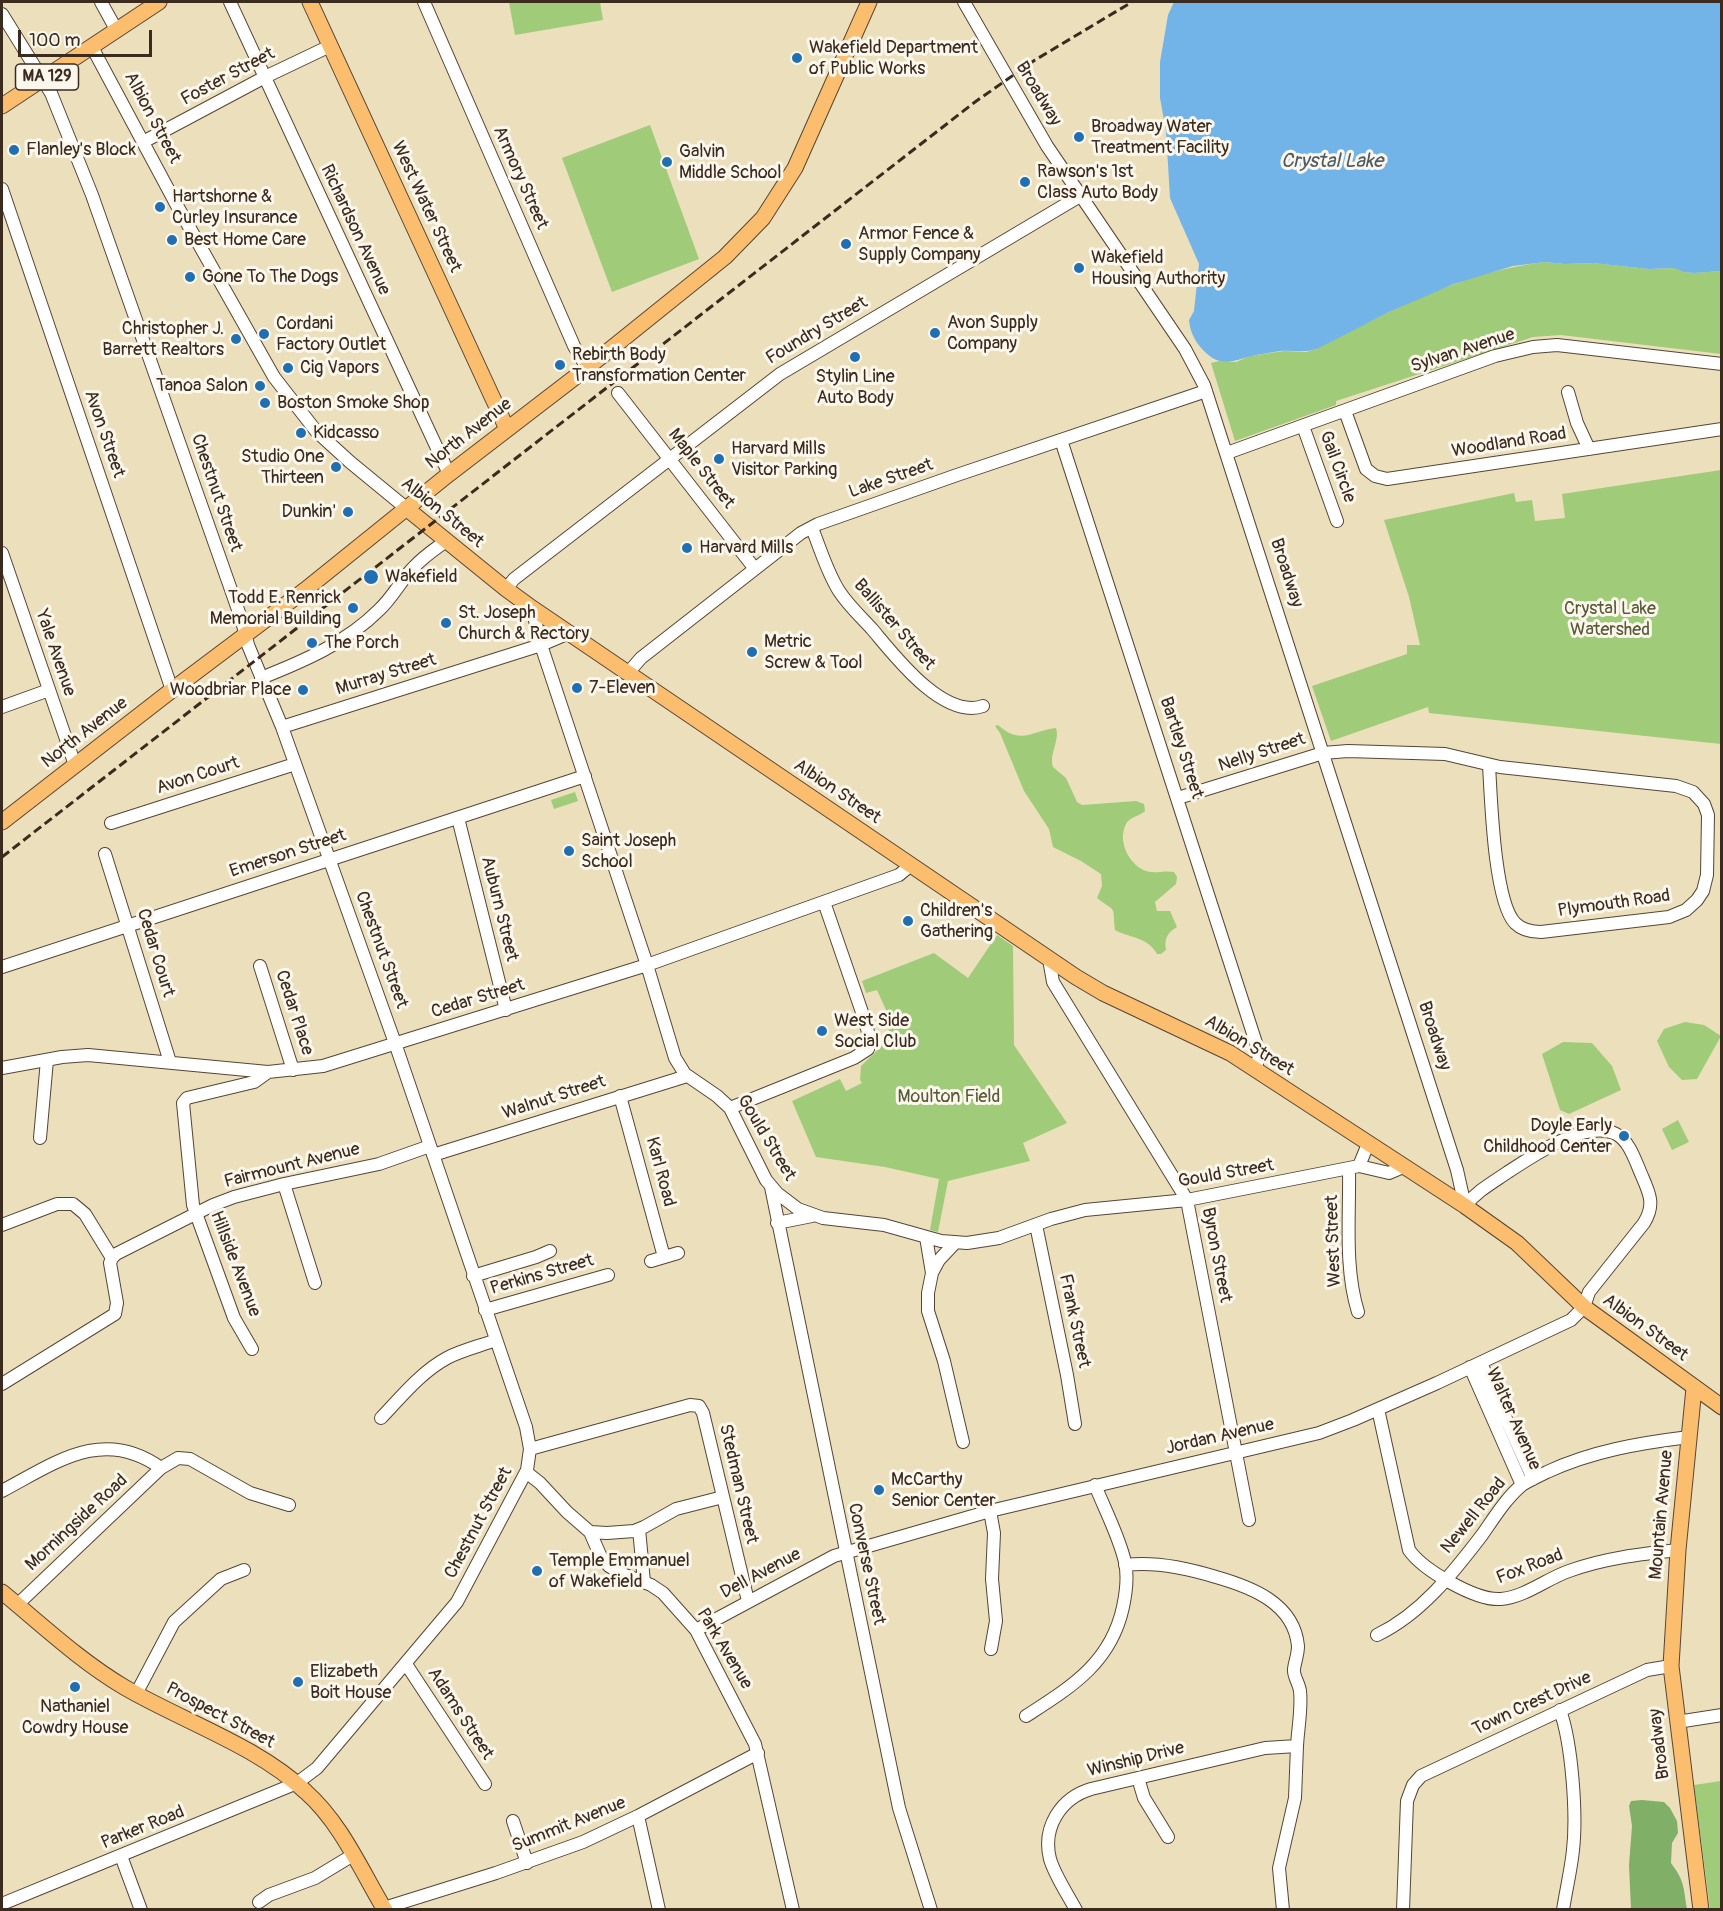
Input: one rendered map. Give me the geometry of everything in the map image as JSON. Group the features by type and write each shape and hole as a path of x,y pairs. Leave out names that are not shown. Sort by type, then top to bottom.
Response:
{"main road":[{"name":"MA 129","path":"2,106 159,2"},
{"name":"West Water Street","path":"310,2 507,429"},
{"name":"North Avenue","path":"2,822 305,590 448,474 587,368 725,257 763,218 795,168 868,2"},
{"name":"Albion Street","path":"406,508 532,608 1049,959 1103,993 1208,1041 1255,1069 1465,1206 1517,1243 1584,1307 1722,1407"},
{"name":"Mountain Avenue","path":"1672,1646 1678,1550 1694,1388"},
{"name":"Prospect Street","path":"2,1592 97,1669 136,1694 267,1762 297,1783 324,1811 384,1909"},
{"name":"Broadway","path":"1672,1646 1671,1666 1677,1722 1701,1910"}],"street":[{"path":"101,2 117,31"},
{"name":"Richardson Avenue","path":"230,2 448,474"},
{"name":"Armory Street","path":"424,2 574,346 587,368"},
{"name":"Broadway","path":"964,2 1031,121 1185,349 1206,391 1457,1170 1465,1206"},
{"name":"Chestnut Street","path":"2,14 52,95 112,246 248,645 261,678 268,689 395,1044 526,1427 530,1449 526,1472 457,1602 317,1768 297,1783"},
{"name":"Foster Street","path":"143,142 265,77 330,46"},
{"name":"Albion Street","path":"92,47 247,332 283,390 316,431 406,508"},
{"name":"Avon Street","path":"2,189 172,690"},
{"name":"Foundry Street","path":"506,589 514,579 738,404 780,374 1080,196"},
{"name":"Sylvan Avenue","path":"1227,453 1495,356 1546,346 1587,348 1722,364"},
{"name":"Lake Street","path":"628,673 640,658 812,528 1206,391"},
{"path":"1568,392 1577,423 1589,449"},
{"name":"Maple Street","path":"618,393 755,569"},
{"name":"Woodland Road","path":"1345,411 1366,469 1380,478 1390,479 1722,429"},
{"name":"Gail Circle","path":"1303,426 1338,521"},
{"name":"Bartley Street","path":"1061,440 1258,1049 1259,1057 1255,1069"},
{"name":"Ballister Street","path":"812,528 840,593 909,672 925,687 951,703 962,708 973,709 983,706"},
{"path":"261,678 299,663 343,639 391,597 414,567 446,541"},
{"name":"Yale Avenue","path":"2,553 75,765"},
{"name":"Gould Street","path":"532,608 678,1064 687,1076 717,1096 730,1108 761,1173 771,1187 789,1203 813,1215 834,1220 890,1226 955,1243 989,1240 1085,1210 1187,1200 1354,1167 1389,1173 1403,1167"},
{"name":"Murray Street","path":"282,727 542,645 569,633"},
{"path":"2,707 49,690"},
{"name":"Plymouth Road","path":"1323,753 1348,751 1438,753 1488,765 1684,788 1693,792 1704,804 1709,822 1707,875 1701,895 1681,913 1661,918 1558,931 1536,932 1520,927 1507,910 1501,882 1493,828 1488,765"},
{"name":"Nelly Street","path":"1178,798 1323,753"},
{"name":"Avon Court","path":"111,823 295,764"},
{"name":"Emerson Street","path":"2,966 585,776"},
{"name":"Auburn Street","path":"458,818 506,1010"},
{"name":"Cedar Court","path":"105,854 170,1062"},
{"name":"Cedar Street","path":"2,1068 88,1055 268,1072 332,1064 647,965 898,875 911,865"},
{"path":"730,1108 854,1058 868,1049 870,1039 864,1018 824,902"},
{"name":"Byron Street","path":"1049,959 1053,982 1187,1200 1249,1520"},
{"name":"Cedar Place","path":"260,966 293,1070"},
{"path":"40,1138 47,1060"},
{"name":"Hillside Avenue","path":"252,1349 234,1318 193,1203 183,1101 187,1098 256,1082 268,1072"},
{"name":"Walnut Street","path":"431,1150 687,1076"},
{"name":"Karl Road","path":"620,1096 664,1257"},
{"path":"1465,1206 1474,1194 1560,1141 1601,1132 1621,1137 1628,1146 1652,1198 1650,1211 1617,1260 1589,1292 1584,1307"},
{"path":"1354,1167 1368,1144"},
{"name":"Fairmount Avenue","path":"112,1258 234,1197 431,1150"},
{"name":"West Street","path":"1354,1167 1350,1257 1358,1312"},
{"path":"284,1184 315,1283"},
{"name":"Converse Street","path":"771,1187 898,1808 931,1910"},
{"path":"2,1225 57,1203 73,1204 86,1214 112,1258 110,1267 118,1305 115,1314 2,1384"},
{"path":"777,1222 813,1215"},
{"name":"Frank Street","path":"1036,1225 1075,1424"},
{"path":"926,1237 932,1273"},
{"path":"955,1243 939,1260 932,1273 928,1293 928,1311 945,1366 963,1442"},
{"path":"473,1276 550,1251"},
{"path":"651,1261 678,1253"},
{"name":"Perkins Street","path":"485,1310 608,1275"},
{"name":"Jordan Avenue","path":"845,1554 990,1511 1319,1433 1378,1409 1567,1323 1584,1307"},
{"path":"381,1418 422,1376 441,1362 451,1356 496,1340"},
{"name":"Walter Avenue","path":"1476,1365 1528,1482"},
{"name":"Stedman Street","path":"530,1449 690,1405 697,1406 704,1413 748,1601"},
{"name":"Fox Road","path":"1378,1409 1409,1550 1420,1562 1447,1580 1473,1593 1499,1599 1521,1593 1562,1573 1593,1563 1631,1555 1678,1550"},
{"name":"Newell Road","path":"1377,1635 1407,1617 1447,1580 1503,1507 1528,1482 1574,1461 1609,1450 1689,1437"},
{"path":"2,1491 67,1457 88,1450 105,1449 141,1456 161,1468 175,1460 186,1458 250,1493 289,1505"},
{"name":"Morningside Road","path":"17,1605 161,1468"},
{"name":"Park Avenue","path":"526,1472 590,1532 601,1557 609,1566 644,1582 668,1598 696,1630 748,1728 758,1753 790,1908"},
{"path":"1026,1716 1080,1679 1101,1658 1117,1631 1124,1603 1125,1565 1095,1485"},
{"path":"590,1532 607,1533 639,1529 676,1509 723,1497"},
{"path":"990,1511 994,1533 992,1579 996,1621 991,1649"},
{"path":"639,1529 644,1582"},
{"name":"Dell Avenue","path":"696,1630 829,1558 845,1554"},
{"path":"1125,1565 1140,1563 1171,1566 1250,1588 1278,1606 1289,1620 1297,1642 1297,1656 1293,1671 1300,1691 1293,1808 1280,1868 1283,1910"},
{"path":"136,1694 174,1623 221,1579 244,1570"},
{"name":"Adams Street","path":"406,1664 485,1784"},
{"name":"Town Crest Drive","path":"1403,1910 1406,1809 1413,1785 1425,1773 1647,1670 1671,1666"},
{"path":"1560,1710 1565,1730 1574,1823 1573,1850 1563,1910"},
{"path":"1677,1722 1722,1715"},
{"name":"Winship Drive","path":"1076,1910 1050,1858 1048,1839 1053,1821 1064,1805 1079,1794 1138,1778 1265,1748 1298,1746"},
{"name":"Summit Avenue","path":"384,1909 527,1863 583,1842 758,1753"},
{"path":"1138,1778 1144,1798 1168,1837"},
{"name":"Parker Road","path":"2,1904 297,1783"},
{"path":"638,1816 659,1910"},
{"path":"513,1821 527,1863"},
{"path":"259,1902 269,1895 315,1878 353,1855"},
{"path":"121,1856 141,1910"}],"green space":[{"path":"509,2 600,2 603,20 515,35"},
{"path":"650,125 699,259 612,292 562,158"},
{"path":"1545,262 1593,263 1648,269 1675,268 1694,273 1721,271 1721,354 1561,335 1533,337 1336,401 1336,405 1235,441 1211,363 1236,362 1250,356 1284,351 1306,352 1317,349 1434,292 1477,276"},
{"name":"Crystal Lake Watershed","path":"1721,470 1721,744 1429,713 1428,707 1331,741 1312,686 1407,654 1407,645 1420,645 1409,597 1384,520 1514,493 1516,502 1532,500 1535,521 1565,518 1562,494"},
{"path":"998,725 1014,735 1021,736 1056,728 1053,767 1066,778 1077,802 1082,805 1136,801 1144,804 1145,811 1127,822 1123,838 1126,852 1134,864 1149,872 1174,872 1177,877 1176,884 1155,902 1157,911 1170,911 1177,927 1167,937 1166,950 1161,954 1157,954 1144,941 1115,930 1113,910 1097,898 1102,886 1101,874 1053,847 1049,829 1024,791 995,726"},
{"path":"575,792 578,801 554,809 551,800"},
{"name":"Moulton Field","path":"997,935 1013,946 1014,1045 1067,1123 1023,1143 1030,1161 948,1181 938,1232 930,1230 939,1179 885,1167 816,1157 792,1101 840,1079 846,1091 862,1083 860,1080 861,1066 890,1038 886,1010 877,990 866,993 862,981 934,953 968,978"},
{"path":"1685,1022 1704,1025 1721,1036 1697,1079 1682,1080 1669,1067 1657,1041 1664,1029"},
{"path":"1563,1042 1592,1043 1612,1066 1621,1090 1569,1114 1560,1110 1542,1054"},
{"path":"1678,1120 1689,1142 1672,1150 1662,1129"},
{"path":"1721,1781 1721,1909 1710,1909 1694,1785"},
{"path":"1631,1801 1664,1802 1677,1821 1678,1833 1672,1843 1671,1863 1681,1880 1687,1909 1631,1909 1629,1865 1632,1826 1629,1806"}],"water":[{"name":"Crystal Lake","path":"1174,2 1721,2 1721,271 1694,273 1674,268 1648,269 1593,263 1545,262 1513,266 1454,284 1389,312 1317,349 1280,351 1229,362 1218,361 1199,346 1190,328 1189,320 1194,311 1199,264 1170,198 1166,131 1160,98 1160,62 1168,15"}],"railway":[{"path":"2,857 975,102 1035,60 1132,2"}],"place":[{"name":"Wakefield Department of Public Works","path":"797,58"},
{"name":"Broadway Water Treatment Facility","path":"1079,137"},
{"name":"Flanley's Block","path":"14,150"},
{"name":"Galvin Middle School","path":"667,162"},
{"name":"Rawson's 1st Class Auto Body","path":"1025,182"},
{"name":"Hartshorne & Curley Insurance","path":"160,207"},
{"name":"Best Home Care","path":"172,240"},
{"name":"Armor Fence & Supply Company","path":"846,244"},
{"name":"Wakefield Housing Authority","path":"1079,268"},
{"name":"Gone To The Dogs","path":"190,277"},
{"name":"Avon Supply Company","path":"935,333"},
{"name":"Cordani Factory Outlet","path":"264,334"},
{"name":"Christopher J. Barrett Realtors","path":"236,339"},
{"name":"Stylin Line Auto Body","path":"855,357"},
{"name":"Rebirth Body Transformation Center","path":"560,365"},
{"name":"Cig Vapors","path":"288,368"},
{"name":"Tanoa Salon","path":"260,386"},
{"name":"Boston Smoke Shop","path":"265,403"},
{"name":"Kidcasso","path":"301,433"},
{"name":"Harvard Mills Visitor Parking","path":"719,459"},
{"name":"Studio One Thirteen","path":"336,467"},
{"name":"Dunkin'","path":"348,512"},
{"name":"Harvard Mills","path":"687,548"},
{"name":"Wakefield","path":"371,577"},
{"name":"Todd E. Renrick Memorial Building","path":"353,608"},
{"name":"St. Joseph Church & Rectory","path":"446,623"},
{"name":"The Porch","path":"312,643"},
{"name":"Metric Screw & Tool","path":"752,652"},
{"name":"7-Eleven","path":"577,688"},
{"name":"Woodbriar Place","path":"303,690"},
{"name":"Saint Joseph School","path":"569,851"},
{"name":"Children's Gathering","path":"908,921"},
{"name":"West Side Social Club","path":"822,1031"},
{"name":"Doyle Early Childhood Center","path":"1624,1136"},
{"name":"McCarthy Senior Center","path":"879,1490"},
{"name":"Temple Emmanuel of Wakefield","path":"537,1571"},
{"name":"Elizabeth Boit House","path":"298,1682"},
{"name":"Nathaniel Cowdry House","path":"75,1687"}]}
